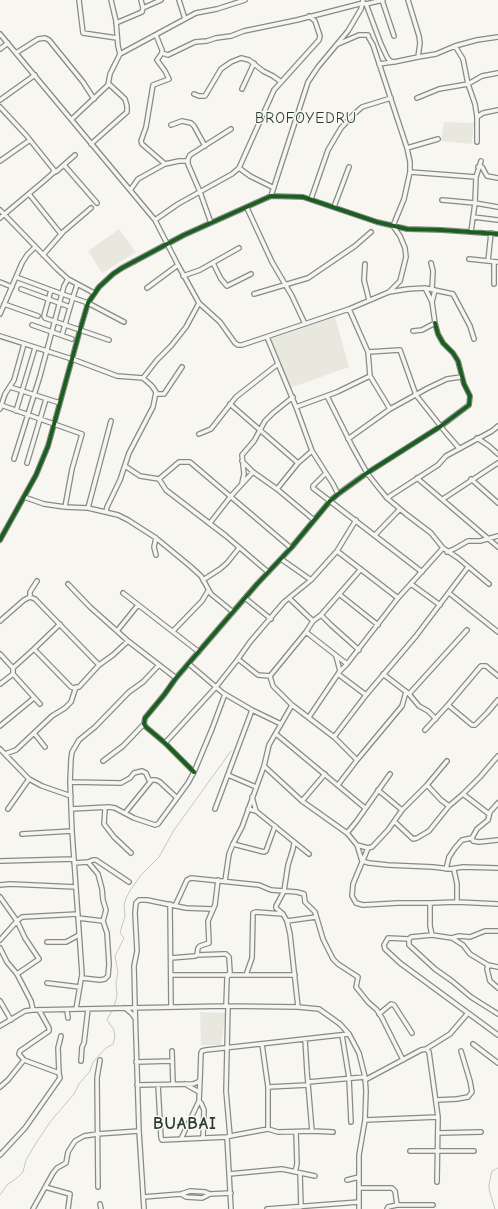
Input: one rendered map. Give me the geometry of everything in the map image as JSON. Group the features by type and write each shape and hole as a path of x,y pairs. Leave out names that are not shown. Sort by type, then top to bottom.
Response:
{"street":[{"path":"79,0 82,33 117,38"},
{"path":"111,0 120,54"},
{"path":"141,0 143,8"},
{"path":"116,23 137,15 142,12 143,8 161,0"},
{"path":"179,0 185,19"},
{"path":"72,119 109,84 110,74 120,54 196,13 217,9 245,0"},
{"path":"162,53 168,55 195,42 207,42 216,38 231,36 244,31 364,2 382,0 394,36"},
{"path":"408,0 419,36 420,43 418,57"},
{"path":"364,2 387,57 390,61 394,62"},
{"path":"271,196 308,82 318,67 338,44 354,21 364,2"},
{"path":"315,21 317,14"},
{"path":"155,220 178,204 232,174 239,168 274,90 319,40 320,36 315,21 309,16"},
{"path":"0,34 72,119 91,144 131,189 155,220 183,276 199,303 219,320 238,345 267,337 349,309 390,292 404,289 425,288 453,294 455,296 470,326 474,339"},
{"path":"156,35 161,46 162,53 157,60 169,79 153,86 142,144 165,164"},
{"path":"338,44 359,35 368,35 373,45 407,148 410,162 410,172 404,199 393,226"},
{"path":"373,45 377,35"},
{"path":"379,64 436,54 455,46 477,40 498,37"},
{"path":"16,53 38,39 45,38 49,40 83,82 94,99"},
{"path":"0,49 8,43"},
{"path":"455,46 464,59 468,84 476,110 477,142"},
{"path":"194,94 205,96 219,71 231,62 244,58 254,63 280,82"},
{"path":"242,89 254,63"},
{"path":"417,98 439,89 468,84 482,76 498,73"},
{"path":"0,100 35,75"},
{"path":"91,144 127,112 128,106 125,99 109,84"},
{"path":"311,199 328,150 341,128 352,115 362,108 391,98"},
{"path":"0,107 53,168 53,172"},
{"path":"476,110 483,113"},
{"path":"477,118 483,113 498,110"},
{"path":"172,125 182,121 190,123 194,126 205,146"},
{"path":"211,223 187,161 190,155 231,129"},
{"path":"407,148 438,139"},
{"path":"0,161 30,140"},
{"path":"0,218 75,155"},
{"path":"131,189 138,179 165,164 187,161"},
{"path":"471,232 475,203 476,177 481,161"},
{"path":"64,165 97,203"},
{"path":"334,207 349,167"},
{"path":"478,167 482,167 487,176 498,178"},
{"path":"239,168 250,176 274,188"},
{"path":"410,172 476,177"},
{"path":"29,194 61,234"},
{"path":"0,540 36,475 48,446 88,303 94,293 113,274 167,243 271,196 298,196 311,199 393,226 407,229 498,234"},
{"path":"442,200 498,207"},
{"path":"43,255 61,234 91,208"},
{"path":"247,208 272,262 286,284 305,324"},
{"path":"0,210 6,214 35,247 68,279 94,293"},
{"path":"473,217 498,220"},
{"path":"390,292 400,281 406,257 405,248 400,236 393,226"},
{"path":"254,294 312,276 355,246 371,232"},
{"path":"488,261 490,233"},
{"path":"0,311 27,254 35,247"},
{"path":"183,276 200,270 239,248"},
{"path":"470,259 496,262 494,284"},
{"path":"213,263 221,279 227,286 251,274"},
{"path":"103,761 123,746 144,724 145,718 176,678 330,501 367,473 441,426 469,406 470,396 462,379 458,361 453,353 443,343 438,334 435,323 432,302 434,289 432,263"},
{"path":"365,264 364,280 369,300"},
{"path":"147,288 178,265"},
{"path":"16,277 88,303 124,322"},
{"path":"14,458 34,395 62,293 68,279"},
{"path":"400,281 404,289"},
{"path":"0,282 12,287"},
{"path":"62,335 72,297 77,285"},
{"path":"425,288 432,302"},
{"path":"22,289 70,307"},
{"path":"51,290 44,317 54,322 109,340"},
{"path":"143,378 186,327 199,303"},
{"path":"4,304 38,316"},
{"path":"349,309 368,352 370,376 390,409"},
{"path":"413,331 422,330 435,323"},
{"path":"32,325 72,339"},
{"path":"0,336 72,359 117,376 143,378 152,386 156,394 153,407 129,453 106,512"},
{"path":"267,337 293,397 312,451 338,494"},
{"path":"24,344 14,380 5,394 0,407 16,410 82,434 72,469 65,506"},
{"path":"16,410 35,348"},
{"path":"368,352 400,350 416,395 460,448"},
{"path":"199,434 211,428 244,389 278,364"},
{"path":"156,394 164,394 182,367"},
{"path":"296,407 327,396 370,376"},
{"path":"348,439 390,409 416,395 443,381 452,378 462,379"},
{"path":"10,387 60,403"},
{"path":"327,396 367,473 388,498 431,533 447,552 458,558 489,584"},
{"path":"242,483 244,474 242,455 254,441 260,429 273,413 293,397"},
{"path":"27,463 46,399"},
{"path":"230,404 298,463"},
{"path":"88,508 111,421"},
{"path":"388,498 438,465 446,456 498,426"},
{"path":"477,438 498,454"},
{"path":"277,488 298,463 312,451"},
{"path":"242,460 253,472 277,488 314,520"},
{"path":"159,479 179,462 190,462 290,548"},
{"path":"443,499 471,479 498,463"},
{"path":"125,466 140,476 159,479 166,490 210,523 268,572"},
{"path":"210,523 231,496 253,472"},
{"path":"326,473 312,487 422,572"},
{"path":"417,478 498,547"},
{"path":"471,479 498,502"},
{"path":"24,496 44,504 88,508 118,515 144,529 198,573 208,591 233,612"},
{"path":"375,535 400,509"},
{"path":"165,743 216,686 284,602 311,580 337,551 356,520"},
{"path":"447,552 468,541 480,541 498,536"},
{"path":"156,538 154,547 156,555"},
{"path":"203,580 227,563 238,548"},
{"path":"309,717 339,672 359,650 398,598 443,548"},
{"path":"337,551 398,598"},
{"path":"281,559 311,580"},
{"path":"334,737 366,695 440,606 468,567"},
{"path":"270,676 306,632 313,621 321,615 361,569"},
{"path":"30,597 30,592 37,581"},
{"path":"68,584 90,607 128,641 176,678"},
{"path":"411,584 440,606"},
{"path":"173,631 202,601 208,591"},
{"path":"123,593 200,652"},
{"path":"450,593 498,632"},
{"path":"339,594 378,625"},
{"path":"0,621 24,600 30,597"},
{"path":"30,597 35,599 99,665"},
{"path":"245,598 271,619"},
{"path":"289,598 313,621"},
{"path":"117,631 138,605"},
{"path":"321,615 359,650"},
{"path":"13,668 60,624"},
{"path":"338,785 402,706 403,699 467,630"},
{"path":"306,632 347,664"},
{"path":"5,754 16,750 52,716 72,702 76,688 79,687 99,665 113,655 128,641"},
{"path":"34,649 71,687 76,688"},
{"path":"0,654 13,668 13,674 40,704"},
{"path":"336,656 339,672 366,695"},
{"path":"238,659 258,675 270,676"},
{"path":"189,664 225,694 252,710 281,724"},
{"path":"76,1009 82,978 70,796 72,752 79,740 98,724 129,692 143,682 159,665"},
{"path":"425,730 481,666 486,666 498,676"},
{"path":"0,684 13,674"},
{"path":"383,674 408,693 419,706 436,718"},
{"path":"270,676 273,686 292,705 334,737 357,760"},
{"path":"71,810 105,809 109,807 115,808 155,825 158,824 176,797 188,783 194,772 225,694"},
{"path":"0,726 34,698"},
{"path":"448,705 472,725 475,725 498,700"},
{"path":"225,881 229,854 242,827 270,745 292,705"},
{"path":"215,809 252,710"},
{"path":"144,724 194,772"},
{"path":"34,733 45,747"},
{"path":"276,734 365,808"},
{"path":"0,749 29,779 42,786 70,796"},
{"path":"395,822 413,839 429,831 449,806 463,794 498,756"},
{"path":"447,761 427,785 402,810 395,822 372,847 368,848 355,878 352,896 356,903 363,905 457,902 498,904"},
{"path":"264,766 302,801 346,833 357,845 362,860 369,863 433,866 454,870 463,867 498,868"},
{"path":"70,782 121,783 130,778 134,773 142,771 146,773 151,781"},
{"path":"302,801 325,774"},
{"path":"346,833 390,774"},
{"path":"228,775 256,787"},
{"path":"8,809 29,779"},
{"path":"125,813 151,781 156,780 160,782 176,797"},
{"path":"427,785 449,806"},
{"path":"378,790 402,810"},
{"path":"463,794 489,814"},
{"path":"252,797 256,812"},
{"path":"446,869 449,857 455,848 462,840 472,838 477,829 488,820 489,814 498,803"},
{"path":"105,809 104,824 114,837 131,853"},
{"path":"248,809 256,812 275,826 309,854"},
{"path":"233,844 264,852 266,851 275,826"},
{"path":"22,834 72,831"},
{"path":"472,838 473,841 479,842 498,840"},
{"path":"294,843 288,865 284,891 276,908 283,914 287,921 298,1007"},
{"path":"357,845 368,848"},
{"path":"0,861 88,862 96,860 129,882"},
{"path":"82,978 100,980 105,979 108,976 109,964 107,933 103,921 106,910 100,878 88,862"},
{"path":"454,870 457,884 457,902"},
{"path":"175,906 181,890 188,878 259,884 271,890 304,894 305,902 315,912 323,939 333,959 358,977 356,987 379,1014 403,1060"},
{"path":"198,955 198,948 209,943 208,921 215,905 218,880"},
{"path":"0,885 10,884 76,887"},
{"path":"0,897 2,903 17,921 25,938 39,959 17,974"},
{"path":"144,1209 136,1062 134,966 137,951 135,913 136,902 141,899 186,908 212,910"},
{"path":"430,903 430,926 432,935"},
{"path":"170,904 171,1007"},
{"path":"246,975 252,958 253,913 283,914"},
{"path":"0,940 22,917 78,916 103,921"},
{"path":"287,921 316,917"},
{"path":"452,938 459,936 470,937 485,931 498,931"},
{"path":"46,942 66,942 79,935"},
{"path":"498,967 488,965 470,954 463,945 452,938 432,935 411,937 409,939 388,938 384,945 400,963 498,1035"},
{"path":"409,939 409,945 435,969 452,980 471,997 498,1014"},
{"path":"0,948 7,962 17,974 31,1001 32,1010"},
{"path":"171,958 226,954 230,960 230,972 227,978 226,1091 229,1174 232,1209"},
{"path":"488,965 487,969 490,981 498,988"},
{"path":"171,975 295,975"},
{"path":"47,983 80,988"},
{"path":"0,1001 10,1020"},
{"path":"379,1014 391,1004 394,1005 412,1032"},
{"path":"0,1026 25,1011 32,1010 135,1007 298,1007 319,1009 340,1024 349,1034 359,1053 365,1078 365,1120 359,1154 360,1209"},
{"path":"124,1008 135,1018"},
{"path":"81,1062 88,1009"},
{"path":"39,1010 49,1028 49,1031 20,1051 19,1054 24,1060 59,1074"},
{"path":"67,1010 68,1018"},
{"path":"268,1087 348,1078 365,1078 426,1049 450,1034 468,1013"},
{"path":"182,1139 199,1101 202,1051 349,1034"},
{"path":"342,1035 348,1078 351,1122"},
{"path":"0,1155 25,1128 60,1078 58,1048 61,1036"},
{"path":"305,1039 312,1131"},
{"path":"262,1044 268,1087 268,1129"},
{"path":"473,1044 498,1063"},
{"path":"426,1049 430,1052 438,1117 437,1182"},
{"path":"172,1051 173,1084"},
{"path":"436,1100 468,1097 472,1092 461,1051"},
{"path":"0,1087 8,1080 24,1060"},
{"path":"98,1187 97,1078 100,1060"},
{"path":"136,1062 172,1061"},
{"path":"137,1085 184,1084 196,1083 200,1080"},
{"path":"184,1084 199,1092"},
{"path":"158,1085 162,1140 228,1136 268,1129 278,1132 333,1132"},
{"path":"199,1101 204,1110 204,1138"},
{"path":"365,1120 438,1117"},
{"path":"33,1209 53,1173 57,1168 66,1163 68,1152 75,1141 84,1136 139,1131"},
{"path":"296,1132 297,1172 301,1206"},
{"path":"438,1133 481,1132"},
{"path":"410,1151 474,1151"},
{"path":"229,1174 282,1169 315,1176"},
{"path":"347,1180 359,1177"},
{"path":"45,1187 70,1194 68,1209"},
{"path":"359,1188 392,1188 395,1191 398,1205"},
{"path":"143,1197 181,1194 190,1191 205,1192 210,1194 231,1193"},
{"path":"181,1194 186,1197 202,1198 210,1194"},
{"path":"267,1209 301,1206 318,1207 359,1202"},
{"path":"100,1204 101,1209"},
{"path":"387,1209 388,1207 398,1205 433,1205"}],"shaded area":[{"path":"444,122 474,123 472,144 441,141"},
{"path":"119,229 136,252 102,273 88,251"},
{"path":"335,317 349,367 290,388 270,343 271,339"},
{"path":"200,1012 226,1013 221,1045 201,1045"}],"waterway":[{"path":"114,1007 117,996 116,982 118,973 115,956 124,938 120,933 125,916 124,905 126,898 141,875 159,857 174,830 231,751"},
{"path":"0,1195 7,1185 23,1172 26,1160 36,1143 50,1122 74,1094 79,1084 90,1071 93,1062 106,1048 113,1044 115,1036 114,1030 107,1020 113,1010"},
{"path":"495,1209 489,1184 492,1171 498,1168"}],"cycle path":[{"path":"0,540 36,475 48,446 88,303 99,287 122,268 184,235 271,196 303,197 377,222 407,229 498,234"},
{"path":"194,772 165,743 146,727 144,724 145,718 176,678 257,584 291,548 330,501 367,473 441,426 469,405 470,396 464,384 458,361 453,353 443,343 438,334 435,323"}],"district":[{"name":"BROFOYEDRU","path":"306,119"},
{"name":"BUABAI","path":"185,1124"}]}
